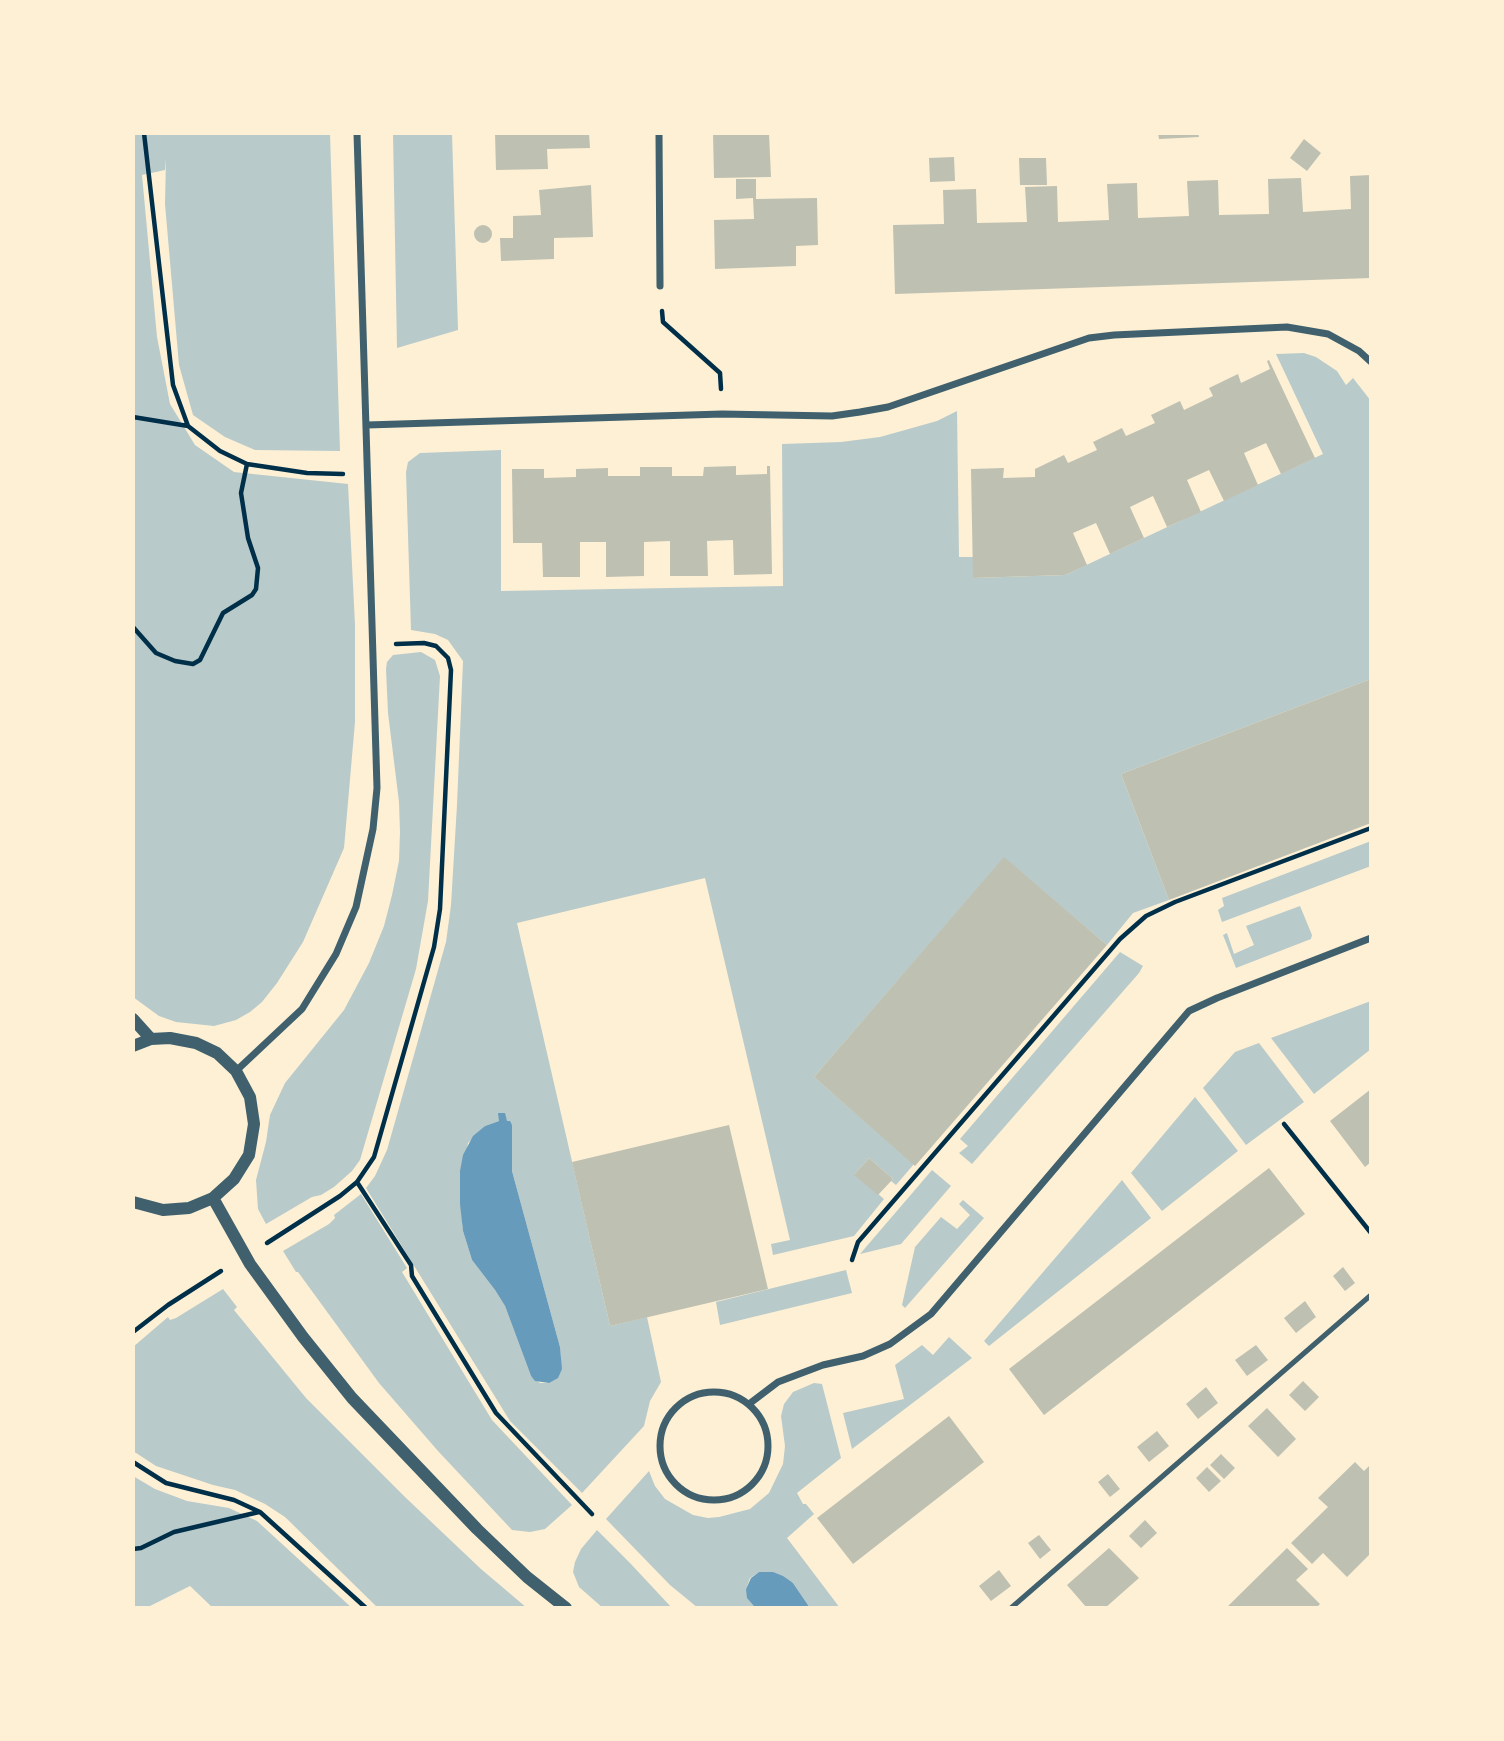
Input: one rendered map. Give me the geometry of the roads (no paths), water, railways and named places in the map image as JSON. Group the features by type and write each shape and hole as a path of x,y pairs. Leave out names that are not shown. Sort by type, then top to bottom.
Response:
{"street":[{"path":"236,1071 293,1018 336,954 356,906 373,829 377,788 357,133"},
{"path":"659,133 660,286"},
{"path":"367,425 722,414 832,416 888,407 1089,338 1114,335 1287,327 1328,334 1359,351 1371,362"},
{"path":"749,1404 778,1382 823,1365 863,1356 890,1344 931,1314 1189,1011 1371,939"},
{"path":"133,1019 151,1040"},
{"path":"133,1045 170,1038 196,1043 217,1053 236,1071 250,1097 254,1124 249,1155 234,1179 213,1198 189,1208 163,1210 133,1202"},
{"path":"213,1198 250,1264 352,1398 477,1529 527,1577 566,1608"},
{"path":"712,1391 738,1396 749,1404 761,1417 767,1433 768,1451 764,1467 755,1482 742,1493 725,1499 708,1500 691,1495 676,1485 666,1471 660,1455 664,1422 674,1408 687,1398 712,1391"}],"lane":[{"path":"1011,1608 1371,1295"}],"water":[{"path":"498,1113 505,1113 507,1121 512,1125 512,1171 560,1347 562,1369 558,1378 549,1383 535,1381 531,1376 505,1306 472,1260 463,1231 460,1171 463,1155 473,1136 485,1126 499,1121"},
{"path":"759,1572 773,1572 793,1583 810,1608 754,1606 747,1598 746,1589 751,1578"}]}
